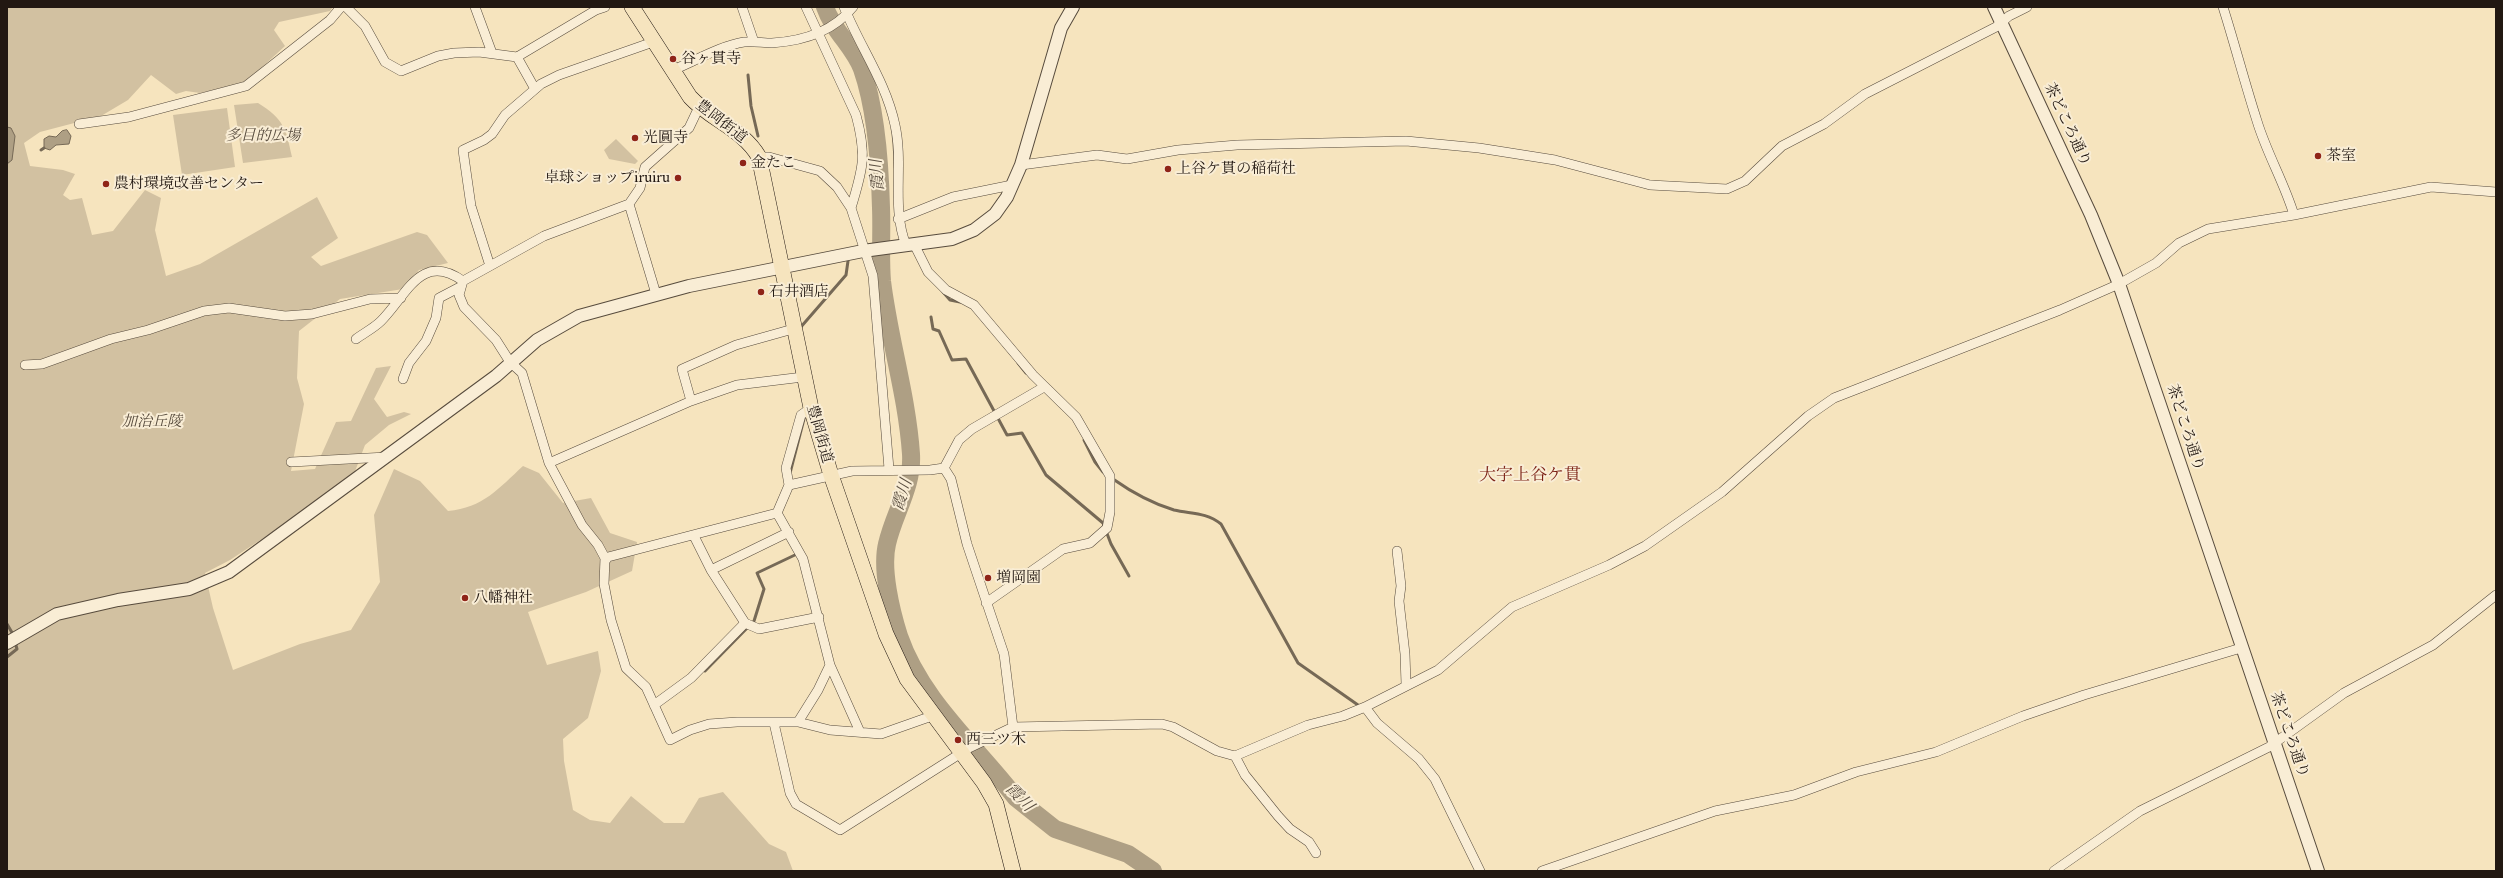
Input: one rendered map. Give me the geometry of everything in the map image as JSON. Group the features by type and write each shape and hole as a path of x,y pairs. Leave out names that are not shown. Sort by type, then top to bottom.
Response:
{"main road":[{"name":"豊岡街道","path":"632,7 699,107 737,132 748,142 758,157 793,329 811,408 831,475 886,634 907,679 932,716 965,751 996,804 1013,871"}],"street":[{"path":"79,124 129,117 246,86 330,20 341,7"},
{"path":"346,7 364,26 385,62 401,71 438,56 454,53 492,54 517,57 596,10 605,7"},
{"path":"474,7 492,54"},
{"path":"742,7 754,42"},
{"path":"806,7 847,95 861,134 864,154 862,173 851,208"},
{"path":"673,70 734,44 754,42 772,43 818,34 853,7"},
{"path":"8,642 57,614 118,600 189,589 229,572 496,376 510,362 537,340 579,316 656,294 781,267 866,251 952,239 974,230 998,210 1021,165 1060,28 1073,7"},
{"name":"茶どころ通り","path":"1994,7 2091,215 2119,284 2178,454 2196,514 2241,648 2275,741 2318,871"},
{"path":"1021,165 1097,154 1127,159 1178,150 1237,145 1406,141 1479,148 1554,160 1650,185 1727,189 1745,181 1782,146 1824,124 1865,94 1989,31 2027,7"},
{"path":"2223,7 2256,120 2270,159 2286,186 2294,215"},
{"path":"846,13 881,79 895,123 899,146 898,220 905,245 946,290 974,305 1044,387 1076,417 1110,476 1110,512 1107,528 1090,543 1063,549 986,603"},
{"path":"490,266 471,206 463,150 484,140 492,134 505,115 535,89 559,75 656,41"},
{"path":"517,57 535,89"},
{"path":"403,380 409,363 426,341 436,318 439,298 490,266 544,236 629,204 640,188 645,167 689,128 699,107"},
{"path":"758,157 769,157 820,171 837,188 851,208 873,276 889,469"},
{"path":"898,220 953,197 1012,185"},
{"path":"774,723 790,793 796,804 840,830 965,751 994,734 1013,727 1162,724 1173,727 1217,751 1235,756 1308,725 1342,716 1365,707 1406,684 1438,670 1512,607 1609,565 1645,546 1722,492 1808,416 1834,398 2018,327 2119,284 2156,263 2179,243 2208,229 2294,215 2431,187 2496,192"},
{"path":"629,204 656,294"},
{"path":"356,339 381,322 412,283 423,275 431,272 450,272 462,284"},
{"path":"462,284 459,295 464,307 496,340 510,362 522,373 549,463 582,525 598,545 605,561 604,584 621,654 626,668 646,687 670,740 690,730 709,724 737,722 798,722 830,730 881,734 932,716"},
{"path":"25,365 42,364 111,339 148,330 204,310 229,308 285,316 312,314 370,299 401,298"},
{"path":"691,401 682,369 736,345 793,329"},
{"path":"549,463 691,401 736,385 804,377"},
{"path":"944,468 959,440 972,429 1044,387"},
{"path":"777,513 789,485 786,468 801,415 811,408"},
{"path":"291,462 387,457"},
{"path":"789,485 852,471 889,469 929,470 944,468"},
{"path":"944,468 951,479 967,544 1004,654 1013,727"},
{"path":"605,561 608,557 694,536 777,513"},
{"path":"777,513 803,559 830,665 860,732"},
{"path":"711,570 789,532"},
{"path":"694,536 711,570 745,623 759,629 818,617"},
{"path":"1397,551 1401,586 1399,601 1405,654 1406,684"},
{"path":"2054,871 2140,811 2269,747 2275,741 2344,693 2433,645 2496,595"},
{"path":"654,705 691,678 745,623"},
{"path":"1542,871 1714,812 1794,795 1856,772 1936,752 2023,716 2077,697 2241,648"},
{"path":"798,722 818,690 830,665"},
{"path":"1365,707 1378,723 1419,759 1435,778 1480,871"},
{"path":"1235,756 1245,775 1278,816 1290,829 1309,842 1316,853"}],"green space":[{"name":"加治丘陵","path":"7,7 333,7 330,11 279,22 274,30 285,46 245,83 200,93 186,91 176,94 151,75 128,100 101,116 40,132 24,143 30,166 63,170 75,174 63,195 70,200 82,198 92,235 113,231 145,190 161,198 155,230 166,276 200,264 317,197 338,238 311,257 321,266 417,232 427,235 448,263 419,270 403,289 340,299 299,331 297,378 304,404 291,471 315,469 336,422 351,421 376,368 391,366 374,399 387,417 404,412 411,414 389,425 365,445 354,474 309,508 230,560 205,573 213,608 233,670 300,644 351,630 380,582 374,515 394,469 420,481 448,511 471,506 490,496 523,466 539,473 563,503 591,498 610,533 637,542 632,571 586,592 528,612 547,665 598,651 601,671 588,718 563,739 564,761 573,810 590,820 610,823 631,796 664,823 684,823 699,798 723,792 769,844 786,852 793,871 7,871"},
{"name":"多目的広場","path":"258,103 279,120 288,139 292,157 243,163 234,105"},
{"path":"227,108 235,167 182,175 173,115"},
{"path":"616,139 638,161 635,164 609,159 604,150"}],"shaded area":[{"path":"7,127 11,128 15,136 12,160 7,164"},
{"path":"67,130 71,136 69,144 56,145 50,150 44,148 44,139 49,136 56,137 62,131"}],"waterway":[{"name":"霞川","path":"825,7 833,24 854,53 862,69 874,119 880,192 882,281 906,410 911,454 909,478 890,533 885,554 888,590 899,636 909,659 935,702 1016,798 1055,829 1128,854 1153,871"},
{"path":"748,75 751,106 758,136"},
{"path":"800,328 846,275 848,261"},
{"path":"943,292 950,300 960,302"},
{"path":"931,317 933,329 939,331 952,360 966,359 1007,435 1022,433 1046,475 1103,523 1111,544 1129,576"},
{"path":"1018,363 1026,373"},
{"path":"790,473 805,415"},
{"path":"1084,440 1095,462 1103,472"},
{"path":"1113,479 1150,501 1174,510 1204,515 1221,524 1298,663 1358,705"},
{"path":"705,671 754,621 764,589 757,573 797,554"},
{"path":"7,624 14,636"},
{"path":"7,657 17,649 15,642"}],"place":[{"name":"谷ヶ貫寺","path":"673,59"},
{"name":"光圓寺","path":"635,138"},
{"name":"茶室","path":"2318,156"},
{"name":"金たこ","path":"743,163"},
{"name":"上谷ケ貫の稲荷社","path":"1168,169"},
{"name":"卓球ショップiruiru","path":"678,178"},
{"name":"農村環境改善センター","path":"106,184"},
{"name":"石井酒店","path":"761,292"},
{"name":"増岡園","path":"988,578"},
{"name":"八幡神社","path":"465,598"},
{"name":"西三ツ木","path":"958,740"}],"district":[{"name":"大字上谷ケ貫","path":"1530,476"}]}
